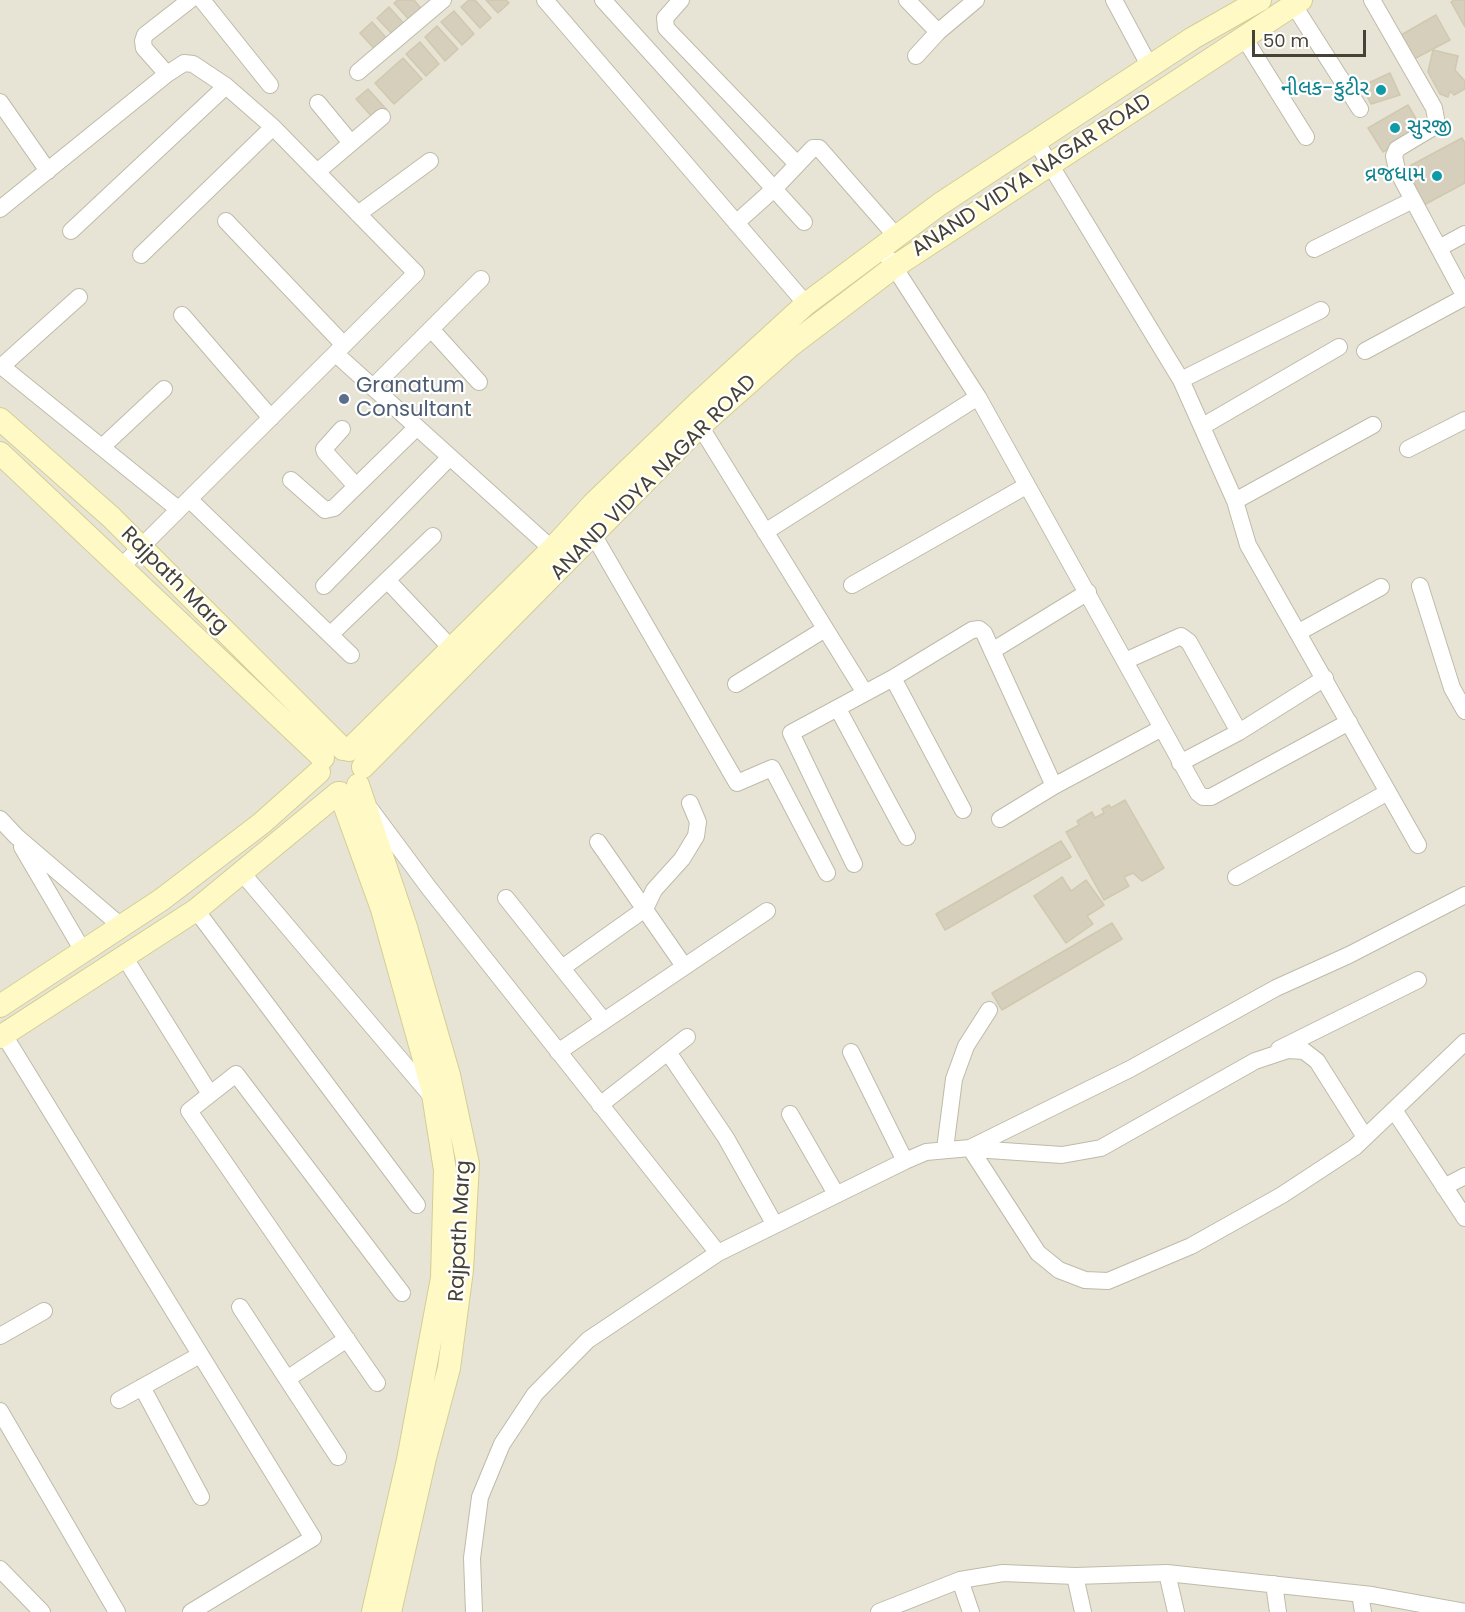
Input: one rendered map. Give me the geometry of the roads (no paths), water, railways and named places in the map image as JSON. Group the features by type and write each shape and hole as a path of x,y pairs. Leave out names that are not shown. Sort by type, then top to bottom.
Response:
{"main road":[{"name":"ANAND VIDYA NAGAR ROAD","path":"0,1006 344,774 451,648 552,549 593,504 700,400 806,304 940,204 1037,143 1193,38 1260,0"},
{"name":"ANAND VIDYA NAGAR ROAD","path":"2,1036 125,958 196,910 243,874 344,774 594,536 700,426 790,346 894,267 1297,2"},
{"name":"Rajpath Marg","path":"0,419 111,517 344,774 416,961 449,1075 468,1164 462,1270 449,1368 425,1458 420,1492 390,1612"},
{"name":"Rajpath Marg","path":"0,453 344,774 434,1099 444,1170 442,1278 408,1460 373,1612"}],"street":[{"path":"167,74 144,48 143,41 145,35 190,0"},
{"path":"202,0 270,85"},
{"path":"358,72 443,0"},
{"path":"545,0 806,304"},
{"path":"603,0 804,222"},
{"path":"681,0 665,18 666,28 797,164"},
{"path":"907,0 938,32"},
{"path":"916,56 938,32 976,0"},
{"path":"1114,0 1150,67"},
{"path":"1365,351 1465,297 1397,170 1394,156 1397,150 1432,128 1437,119 1434,108 1372,0"},
{"path":"1297,2 1360,109"},
{"path":"1243,36 1306,137"},
{"path":"0,209 167,74 184,63 193,64 226,86 273,128 416,273 121,567"},
{"path":"71,231 226,86"},
{"path":"0,102 48,171"},
{"path":"318,103 351,143"},
{"path":"317,172 382,117"},
{"path":"141,255 273,128"},
{"path":"1037,143 1181,380 1235,501 1248,545 1418,845"},
{"path":"736,223 774,189 813,148 824,150 889,242 894,267 978,397 1198,793 1210,798 1349,722"},
{"path":"358,214 430,161"},
{"path":"1314,249 1413,200"},
{"path":"226,222 373,387 552,549"},
{"path":"1439,248 1465,234"},
{"path":"373,387 481,279"},
{"path":"79,297 1,365 102,447 184,504 331,634 351,655"},
{"path":"1181,380 1321,310"},
{"path":"182,315 271,418"},
{"path":"431,329 479,382"},
{"path":"1203,426 1339,347"},
{"path":"102,447 164,389"},
{"path":"765,532 978,397"},
{"path":"1408,449 1465,420"},
{"path":"1235,501 1373,425"},
{"path":"700,426 865,693"},
{"path":"291,480 325,510 334,508 417,427"},
{"path":"342,429 324,449 325,453 356,486"},
{"path":"324,586 450,457"},
{"path":"852,585 1026,486"},
{"path":"331,634 434,536"},
{"path":"594,536 737,783 772,768 827,873"},
{"path":"387,580 451,648"},
{"path":"1299,632 1381,586"},
{"path":"1420,586 1452,688 1465,711"},
{"path":"992,651 1088,592"},
{"path":"736,684 825,629"},
{"path":"854,864 790,733 838,710 972,630 979,629 984,633 1054,786"},
{"path":"1125,661 1181,636 1188,642 1239,732"},
{"path":"893,678 963,810"},
{"path":"1180,763 1239,732 1325,678"},
{"path":"838,710 907,837"},
{"path":"1000,819 1054,786 1162,728"},
{"path":"344,774 429,888 718,1253"},
{"path":"1236,877 1388,792"},
{"path":"562,968 645,909 654,890 681,859 696,836 698,822 690,803"},
{"path":"0,819 16,836 121,926"},
{"path":"16,836 83,951"},
{"path":"598,842 684,966"},
{"path":"243,874 434,1099"},
{"path":"970,1148 1130,1069 1276,988 1349,956 1465,895"},
{"path":"506,898 604,1021"},
{"path":"196,910 417,1205"},
{"path":"558,1052 767,911"},
{"path":"125,958 210,1094"},
{"path":"474,1612 472,1558 480,1497 502,1444 535,1394 588,1340 718,1253 905,1161 926,1152 945,1149 970,1148 1062,1155 1101,1148 1255,1060 1418,980"},
{"path":"945,1149 954,1079 966,1046 989,1010"},
{"path":"2,1036 314,1538 215,1606 191,1612"},
{"path":"600,1105 687,1037"},
{"path":"970,1148 1038,1253 1059,1270 1085,1280 1108,1281 1191,1246 1282,1195 1355,1147 1465,1042"},
{"path":"1255,1060 1288,1050 1304,1052 1317,1061 1365,1137"},
{"path":"668,1052 726,1138 775,1224"},
{"path":"851,1052 905,1161"},
{"path":"377,1383 189,1111 236,1074 402,1293"},
{"path":"1394,1110 1465,1218"},
{"path":"790,1114 836,1194"},
{"path":"1444,1187 1465,1176"},
{"path":"240,1307 338,1457"},
{"path":"0,1336 44,1311"},
{"path":"287,1379 347,1339"},
{"path":"119,1400 200,1355"},
{"path":"142,1387 201,1497"},
{"path":"0,1411 6,1435 117,1612"},
{"path":"0,1569 42,1612"},
{"path":"879,1612 960,1580 1003,1573 1075,1576 1167,1573 1360,1594 1432,1609 1465,1612"},
{"path":"1167,1573 1176,1612"},
{"path":"1075,1576 1083,1612"},
{"path":"960,1580 971,1612"},
{"path":"1274,1584 1278,1612"},
{"path":"1360,1594 1363,1612"}],"place":[{"name":"નીલક-કુટીર","path":"1381,90"},
{"name":"સુરજી","path":"1395,128"},
{"name":"વ્રજધામ","path":"1437,176"},
{"name":"Granatum Consultant","path":"344,399"}]}
